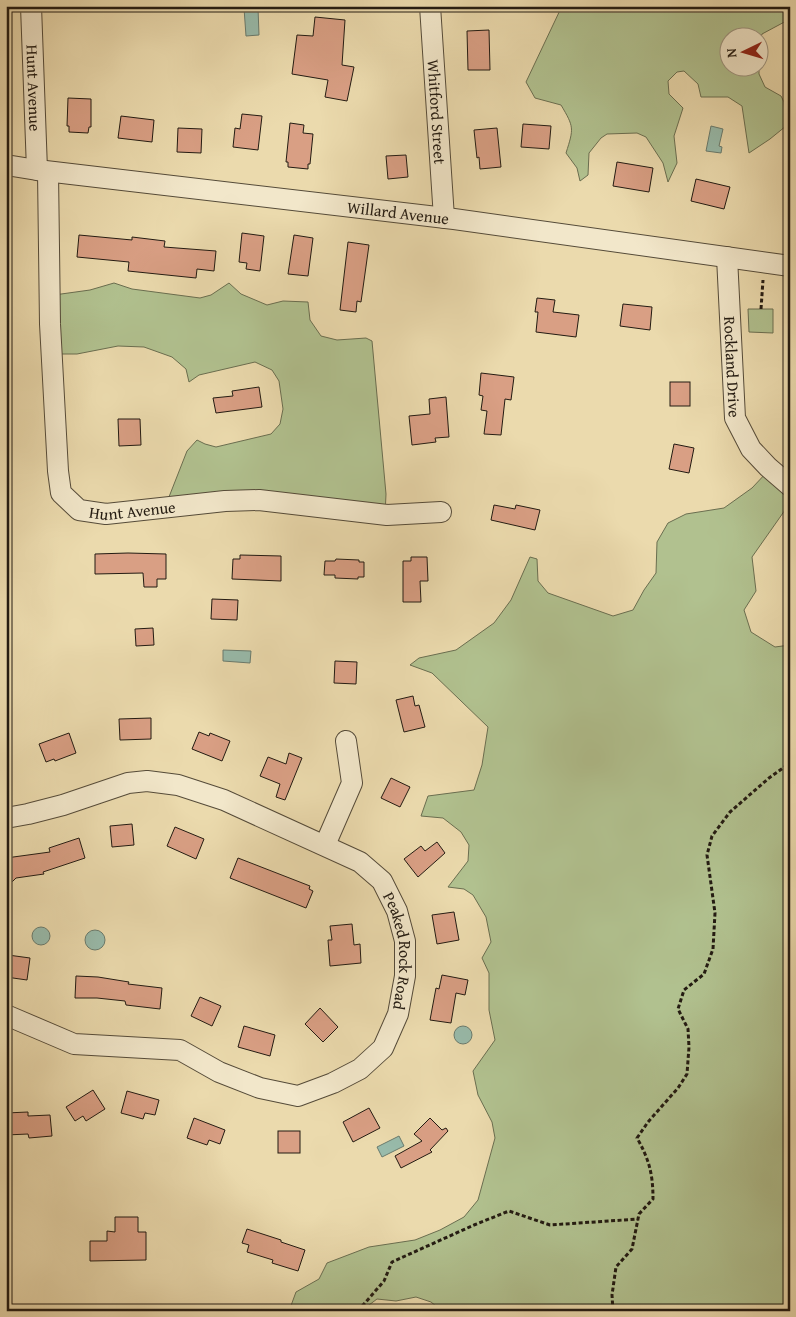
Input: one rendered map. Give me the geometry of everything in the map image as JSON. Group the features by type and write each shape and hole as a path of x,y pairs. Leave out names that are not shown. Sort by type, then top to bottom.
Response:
{"street":[{"name":"Hunt Avenue","path":"31,6 58,471 61,493 79,510 106,514 225,501 259,500 387,515 441,512"},
{"name":"Whitford Street","path":"430,6 444,218"},
{"name":"Willard Avenue","path":"6,165 42,171 444,218 790,266"},
{"name":"Rockland Drive","path":"727,257 735,418 751,449 790,486"},
{"path":"325,845 352,783 346,740"},
{"name":"Peaked Rock Road","path":"6,818 64,805 117,785 147,781 178,785 224,800 360,862 382,881 397,911 405,941 405,976 398,1014 383,1048 360,1069 333,1083 298,1096 260,1088 219,1072 180,1050 74,1044 6,1014"}],"path":[{"path":"761,309 765,262"},
{"path":"613,1311 612,1295 616,1267 632,1249 639,1214 653,1199 653,1181 648,1156 637,1138 648,1122 678,1088 687,1074 688,1029 678,1009 684,990 704,974 714,949 715,913 707,855 712,836 730,812 769,778 790,763"},
{"path":"358,1311 384,1281 392,1262 474,1225 508,1212 550,1225 638,1219"}],"green space":[{"path":"562,6 790,6 790,19 768,31 768,28 718,28 718,78 761,78 765,87 781,96 784,102 786,126 749,153 742,106 728,97 701,97 698,84 684,71 677,72 668,81 669,94 683,108 674,136 677,163 668,182 663,163 646,137 637,133 607,134 601,138 589,153 588,175 580,181 577,168 566,153 571,128 565,112 561,105 535,98 526,82"},
{"path":"114,283 132,289 200,298 211,295 229,283 241,294 267,305 283,301 308,302 310,320 321,336 337,340 366,338 372,341 386,494 385,516 167,502 187,451 197,440 216,447 271,434 280,424 283,409 279,381 272,370 255,362 199,375 189,382 186,369 172,357 144,347 118,346 77,354 54,354 54,295 90,290"},
{"path":"748,309 773,309 773,333 749,332"},
{"path":"768,471 790,488 790,503 752,557 756,591 744,610 751,632 775,647 790,645 790,1311 442,1311 431,1302 416,1297 396,1301 377,1299 361,1311 289,1311 296,1292 319,1279 327,1263 369,1247 415,1240 440,1230 464,1217 478,1200 495,1138 492,1122 478,1095 473,1071 495,1040 489,1010 489,973 482,958 491,942 486,917 473,895 464,889 448,887 468,861 469,845 461,832 443,818 421,816 428,796 474,790 482,765 488,727 432,673 410,665 419,658 456,650 494,623 511,600 530,557 537,559 538,581 548,593 613,616 633,610 656,573 657,542 668,523 686,514 724,508 752,488"}],"shaded area":[{"path":"248,6 258,8 259,35 246,36 244,8 248,8"},
{"path":"711,126 723,129 719,146 722,147 721,153 706,151"},
{"path":"223,650 251,651 250,663 223,661"},
{"path":"37,927 45,927 50,932 48,943 37,945 32,940 32,932"},
{"path":"95,930 102,933 105,940 102,947 95,950 88,947 85,940 88,933"},
{"path":"459,1026 467,1026 472,1031 470,1042 459,1044 454,1039 454,1031"},
{"path":"399,1136 404,1146 382,1157 377,1147"}],"building":[{"path":"315,17 345,20 342,65 354,67 347,101 325,97 328,80 292,74 297,35 313,36"},
{"path":"489,30 490,70 468,70 467,31"},
{"path":"68,98 91,99 91,127 89,127 88,133 69,132 69,126 67,126"},
{"path":"242,114 262,116 258,150 233,147 235,128 240,129"},
{"path":"121,116 154,120 152,142 118,138"},
{"path":"290,123 304,125 303,133 313,134 308,169 288,167 288,162 286,162"},
{"path":"523,124 551,126 549,149 521,147"},
{"path":"178,128 202,129 201,153 177,152"},
{"path":"497,128 501,167 480,169 474,130"},
{"path":"406,155 408,177 388,179 386,156"},
{"path":"617,162 653,168 649,192 613,186"},
{"path":"696,179 730,187 724,209 691,201"},
{"path":"242,233 264,236 260,271 246,269 247,263 239,262"},
{"path":"79,235 132,240 132,237 165,241 164,247 216,251 214,271 197,269 196,278 128,271 129,262 77,257"},
{"path":"294,235 313,238 308,276 288,274"},
{"path":"348,242 369,245 361,302 357,301 356,312 340,310"},
{"path":"537,298 555,300 553,312 579,315 576,337 536,332 538,312 535,312"},
{"path":"623,304 652,307 650,330 620,326"},
{"path":"481,373 514,377 511,400 505,399 501,435 484,434 487,411 481,410 483,396 479,395"},
{"path":"670,382 690,382 690,406 670,406"},
{"path":"259,387 262,407 216,413 213,398 233,396 232,391"},
{"path":"446,397 449,437 435,438 436,442 412,445 409,416 430,414 429,399"},
{"path":"118,419 140,419 141,445 119,446"},
{"path":"674,444 694,448 689,473 669,469"},
{"path":"494,505 515,509 516,505 540,510 535,530 491,520"},
{"path":"95,554 166,554 166,579 157,579 157,587 144,587 143,573 95,574"},
{"path":"240,555 281,556 281,581 232,579 233,559 240,559"},
{"path":"411,557 427,557 428,581 420,581 421,602 403,602 403,561 411,561"},
{"path":"336,559 364,562 364,577 358,577 358,579 335,578 335,575 324,575 325,561 335,561"},
{"path":"212,599 238,600 237,620 211,619"},
{"path":"153,628 154,645 136,646 135,629"},
{"path":"335,661 357,662 356,684 334,683"},
{"path":"413,696 415,706 419,705 425,727 404,732 396,700"},
{"path":"151,718 151,739 120,740 119,719"},
{"path":"199,732 209,736 210,733 230,741 222,761 192,749"},
{"path":"69,733 76,753 55,761 54,759 46,762 39,744"},
{"path":"289,753 302,758 285,800 276,797 280,784 260,776 268,757 286,764"},
{"path":"391,778 410,787 400,807 381,798"},
{"path":"132,824 134,845 112,847 110,826"},
{"path":"175,827 204,839 196,859 167,846"},
{"path":"79,838 85,858 43,872 44,874 16,878 6,888 6,858 50,852 49,848"},
{"path":"437,842 445,853 418,877 404,859 421,846 425,851"},
{"path":"238,858 310,886 309,889 313,891 306,908 230,878"},
{"path":"454,912 459,940 437,944 432,915"},
{"path":"352,924 354,945 360,944 361,963 330,966 328,940 332,940 330,926"},
{"path":"8,955 30,958 27,980 6,977"},
{"path":"442,975 468,980 465,995 456,993 451,1023 430,1020 436,988 439,989"},
{"path":"76,976 98,977 129,982 128,984 162,988 160,1009 126,1005 125,1001 75,998"},
{"path":"200,997 221,1006 212,1026 191,1016"},
{"path":"320,1008 338,1027 323,1042 305,1024"},
{"path":"244,1026 275,1035 270,1056 238,1047"},
{"path":"93,1090 105,1109 86,1121 83,1116 75,1121 66,1107"},
{"path":"127,1091 159,1100 155,1115 145,1113 143,1119 121,1113"},
{"path":"369,1108 380,1128 353,1142 343,1122"},
{"path":"28,1112 28,1116 50,1115 52,1136 29,1138 28,1134 6,1135 6,1113"},
{"path":"194,1118 225,1130 220,1144 209,1140 207,1145 187,1138"},
{"path":"430,1118 442,1130 446,1128 448,1131 430,1150 432,1152 401,1168 395,1156 422,1141 414,1134"},
{"path":"278,1131 300,1131 300,1153 278,1153"},
{"path":"115,1217 138,1217 138,1232 146,1232 146,1260 90,1261 90,1241 107,1241 107,1231 115,1232"},
{"path":"247,1229 305,1250 298,1271 272,1263 273,1260 247,1252 249,1245 242,1243"}]}
